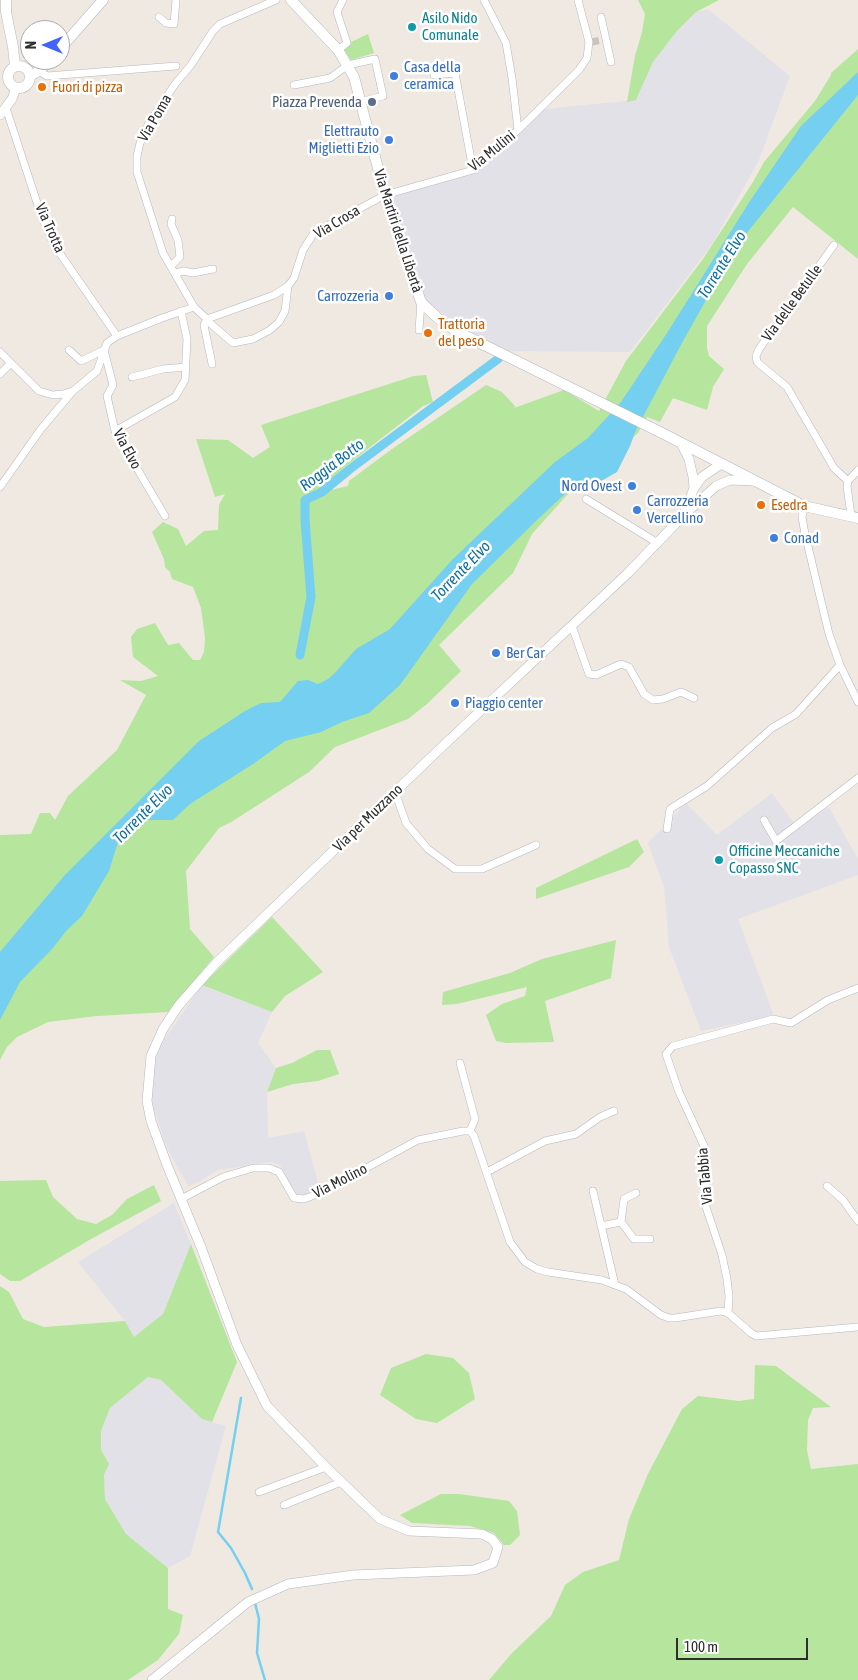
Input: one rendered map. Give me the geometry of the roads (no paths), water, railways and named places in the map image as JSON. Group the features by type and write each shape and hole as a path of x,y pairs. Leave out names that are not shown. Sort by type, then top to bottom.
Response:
{"main road":[{"path":"70,38 103,0"},
{"name":"Via Martiri della Libertà","path":"290,0 338,50 354,77 385,195 421,302 440,320 460,333 681,443"},
{"path":"4,2 15,66"},
{"path":"34,74 25,68 15,66 9,70 7,78 10,84 16,88 26,86 39,70"},
{"path":"681,443 804,506 855,517"}],"street":[{"path":"159,17 166,23 174,24 176,0"},
{"name":"Via Poma","path":"194,307 163,253 137,172 136,156 148,125 213,31 220,24 276,0"},
{"path":"338,50 347,43 337,12 343,0"},
{"path":"484,0 506,43 518,130"},
{"name":"Via Mulini","path":"385,195 473,170 518,130 579,70 587,58 590,42 578,0"},
{"path":"601,17 604,39 611,62"},
{"path":"294,85 331,81 348,65 375,59 383,96 360,102"},
{"path":"34,74 47,76 176,66"},
{"path":"434,74 455,74 473,170"},
{"path":"3,112 16,88"},
{"name":"Via Trotta","path":"3,112 54,245 117,336"},
{"name":"Via Crosa","path":"194,307 233,343 253,339 270,330 280,322 285,311 288,286 294,278 303,250 314,233 385,195"},
{"path":"172,219 178,240 180,257 173,270 193,273 213,269"},
{"name":"Via delle Betulle","path":"834,245 759,349 756,356 757,362 787,387 834,468 848,481"},
{"path":"212,364 204,325 207,319 274,295 288,286"},
{"path":"419,330 421,302"},
{"path":"0,487 41,429 73,391 98,371 107,343 117,336 194,307"},
{"path":"116,431 175,397 185,380 187,340 181,311"},
{"path":"69,350 80,361 104,350"},
{"name":"Via Elvo","path":"104,350 113,385 107,396 116,431 165,516"},
{"path":"0,352 39,391 53,395 73,391"},
{"path":"0,374 11,363"},
{"path":"132,377 163,369 186,367"},
{"path":"681,443 688,459 694,488"},
{"path":"716,486 721,464"},
{"name":"Via per Muzzano","path":"684,515 694,488 702,477 721,464"},
{"path":"855,517 847,497 848,481 858,470"},
{"name":"Via per Muzzano","path":"152,1680 248,1602 288,1584 353,1575 474,1570 493,1563 498,1547 492,1539 482,1534 409,1531 380,1519 267,1406 237,1345 151,1120 147,1101 151,1056 163,1029 179,1005 216,963 627,574 684,515 716,486 730,480 752,481"},
{"path":"586,499 656,542"},
{"path":"804,506 802,523 829,634 840,666 858,702"},
{"path":"572,626 589,674 596,675 621,664 630,667 644,694 653,700 663,699 681,692 694,698"},
{"path":"668,829 670,809 707,786 772,728 796,714 840,666"},
{"path":"849,686 858,682"},
{"path":"764,820 776,841 858,778"},
{"path":"396,792 406,823 428,849 455,869 482,869 536,845"},
{"name":"Via Tabbia","path":"728,1312 727,1279 722,1255 706,1204 705,1148 679,1092 666,1054 673,1046 773,1019 791,1023 828,1000 858,988"},
{"path":"460,1063 475,1118 470,1131 474,1136 510,1242 525,1262 548,1272 602,1280 626,1289 661,1315 669,1318 721,1311 728,1312 756,1336 858,1327"},
{"path":"486,1172 545,1141 576,1134 600,1117 614,1111"},
{"name":"Via Molino","path":"181,1199 223,1177 253,1168 268,1168 280,1172 294,1198 304,1199 320,1193 418,1140 470,1131"},
{"path":"827,1186 843,1200 858,1221"},
{"path":"593,1191 615,1285"},
{"path":"636,1193 624,1200 621,1222 634,1239 650,1239"},
{"path":"601,1226 621,1222"},
{"path":"258,1492 326,1467"},
{"path":"284,1505 341,1482"}],"water":[{"name":"Torrente Elvo","path":"858,72 858,95 737,245 683,341 636,430 617,472 589,488 566,493 538,519 472,584 400,685 369,713 342,722 321,732 285,741 190,804 173,820 145,820 117,845 109,871 82,916 20,982 0,1020 0,952 64,876 199,741 245,711 261,703 280,702 298,681 308,680 318,684 328,679 356,649 390,629 452,560 555,462 588,438 621,402 750,201 801,126"}],"waterway":[{"name":"Roggia Botto","path":"300,655 311,597 305,500 322,492 498,359"},
{"path":"241,1398 218,1532 231,1548 252,1589"},
{"path":"255,1603 259,1619 257,1653 265,1680"}],"tunnel":[{"path":"592,42 601,40"}],"place":[{"name":"Asilo Nido Comunale","path":"412,27"},
{"name":"Casa della ceramica","path":"394,76"},
{"name":"Fuori di pizza","path":"42,87"},
{"name":"Piazza Prevenda","path":"372,102"},
{"name":"Elettrauto Miglietti Ezio","path":"389,140"},
{"name":"Carrozzeria","path":"389,296"},
{"name":"Trattoria del peso","path":"428,333"},
{"name":"Nord Ovest","path":"632,486"},
{"name":"Esedra","path":"761,505"},
{"name":"Carrozzeria Vercellino","path":"637,510"},
{"name":"Conad","path":"774,538"},
{"name":"Ber Car","path":"496,653"},
{"name":"Piaggio center","path":"455,703"},
{"name":"Officine Meccaniche Copasso SNC","path":"719,860"}]}
